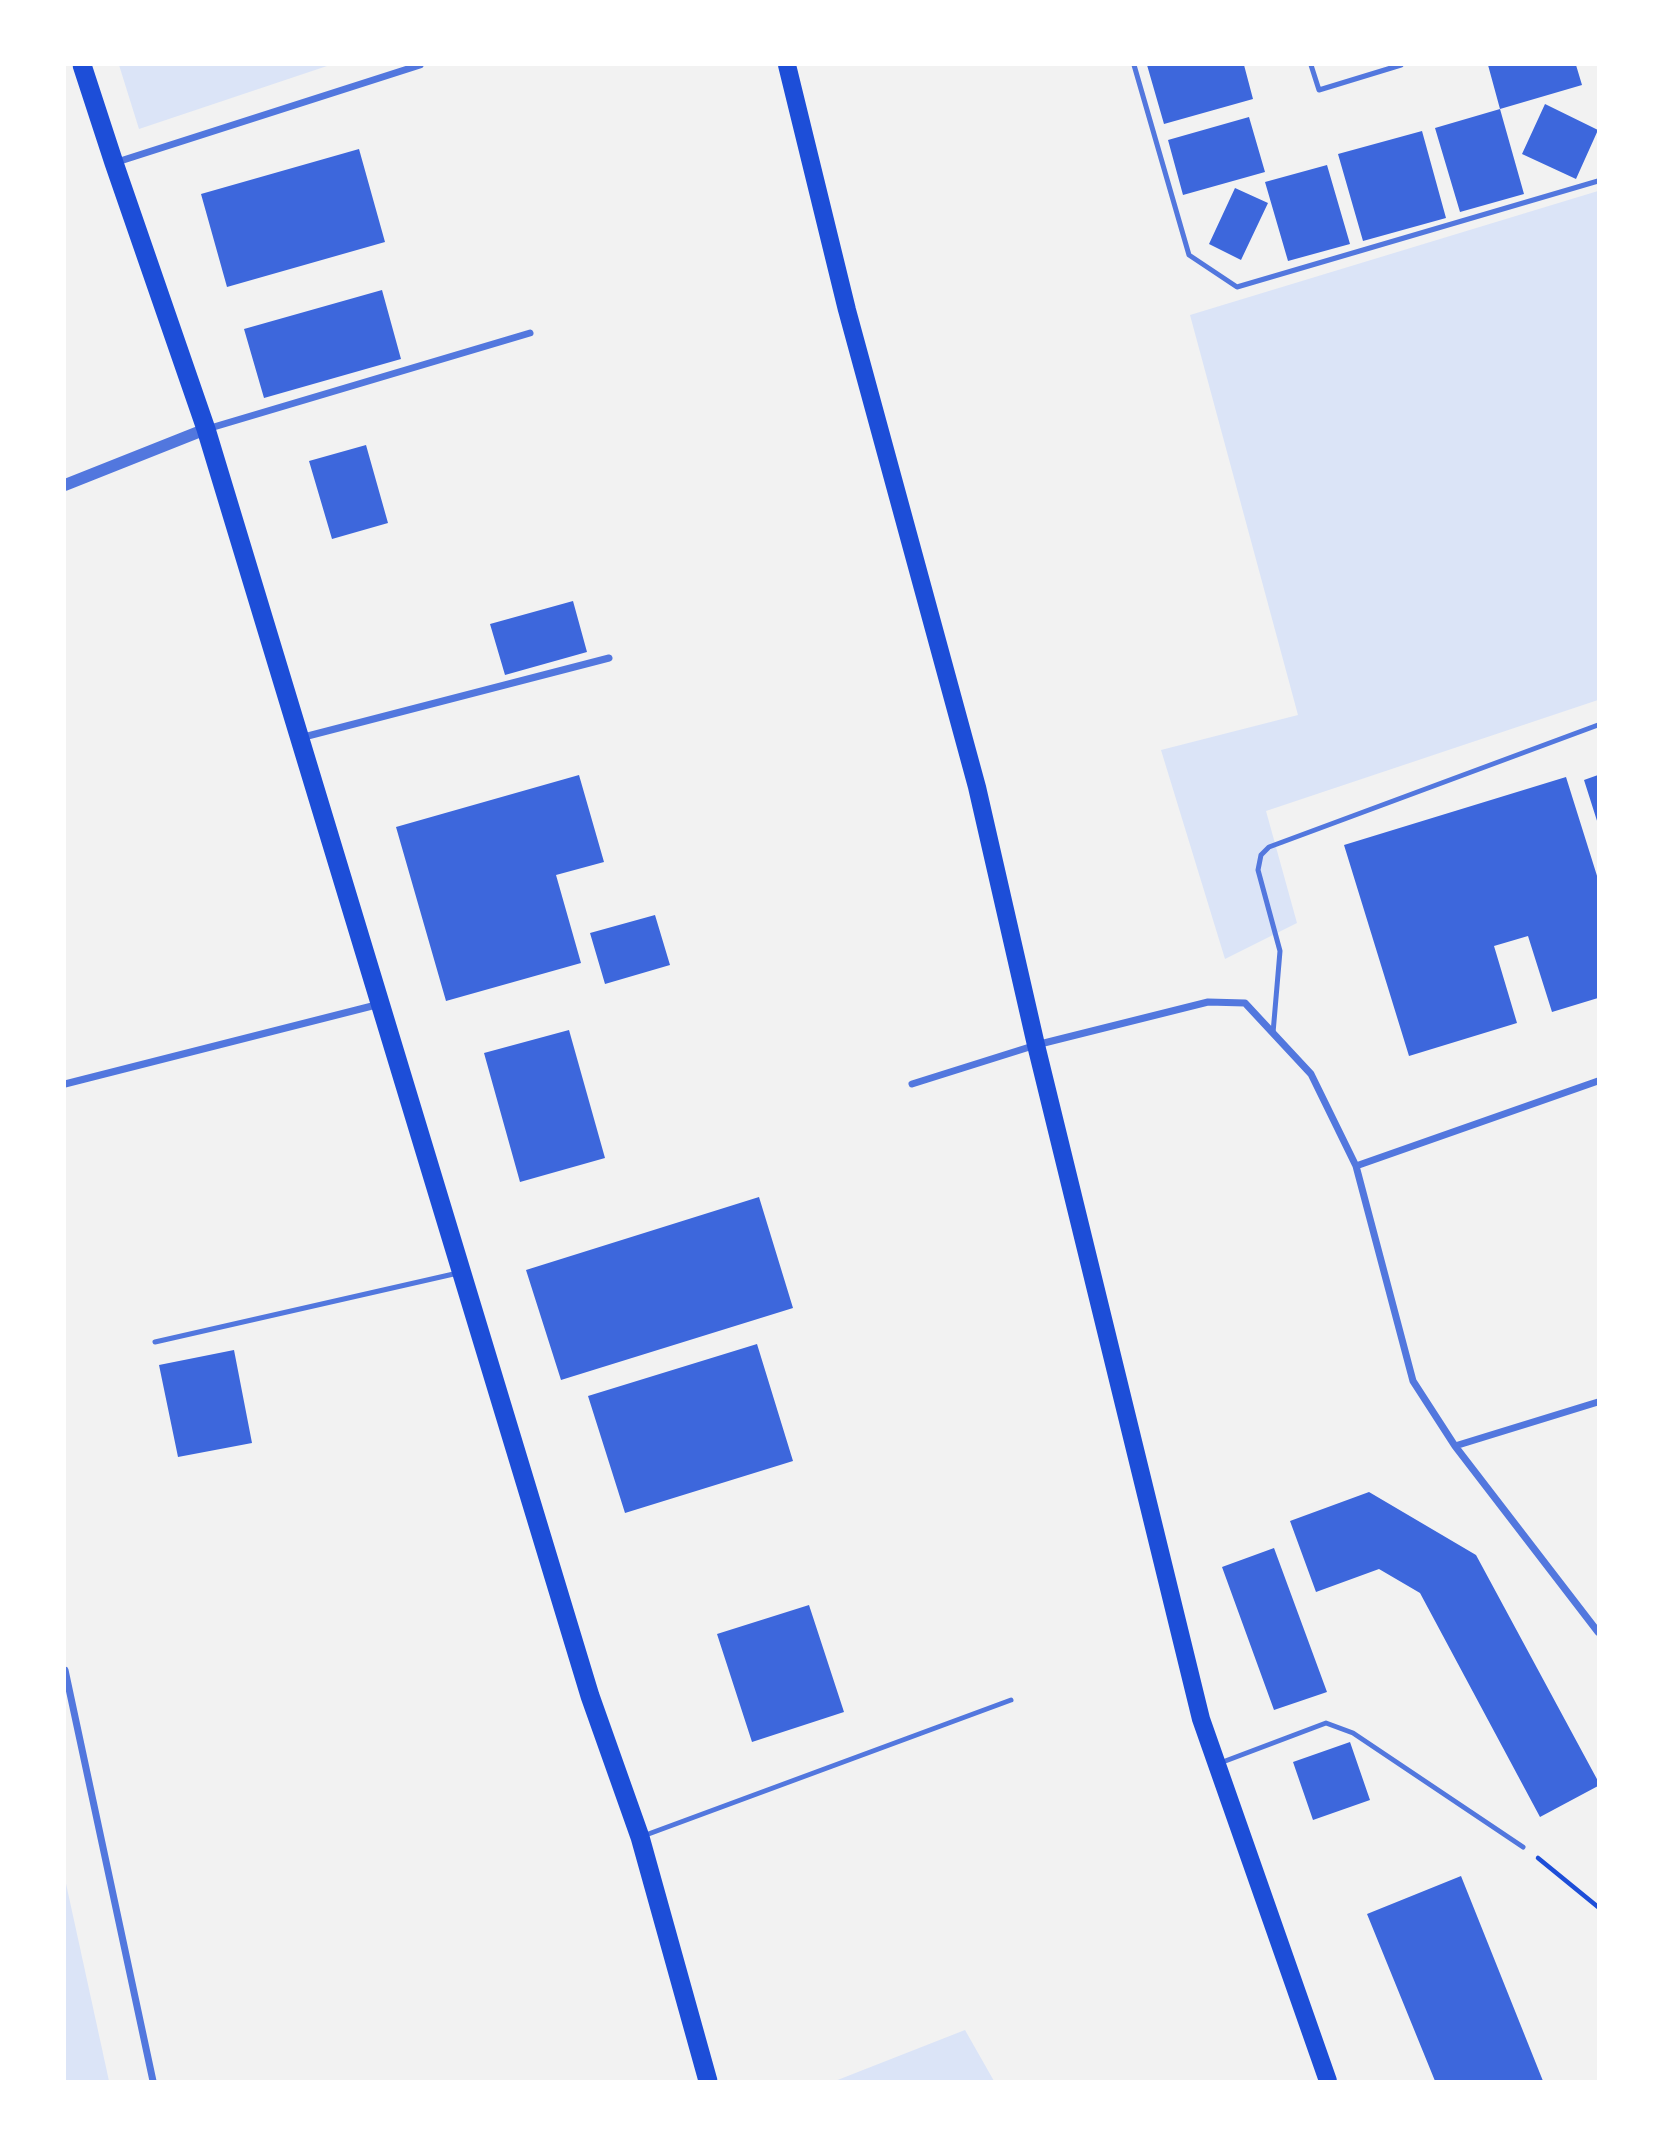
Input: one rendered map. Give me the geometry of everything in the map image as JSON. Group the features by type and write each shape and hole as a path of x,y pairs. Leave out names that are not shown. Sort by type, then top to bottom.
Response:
{"highway":[{"path":"82,65 206,429 590,1696 640,1837 708,2081"}],"main road":[{"path":"788,65 846,310 977,787 1036,1045 1201,1719 1328,2081"}],"street":[{"path":"114,163 420,65"},
{"path":"65,485 206,429 530,333"},
{"path":"300,738 609,658"},
{"path":"912,1084 1036,1045 1208,1002 1245,1003 1311,1074 1356,1166 1413,1381 1455,1446 1598,1632"},
{"path":"65,1084 380,1003"},
{"path":"1356,1166 1598,1082"},
{"path":"1455,1446 1598,1402"},
{"path":"65,1670 153,2081"}],"lane":[{"path":"1134,65 1189,255 1237,287 1598,181"},
{"path":"1311,65 1319,90 1401,65"},
{"path":"1273,1033 1280,951 1258,870 1261,855 1269,847 1598,725"},
{"path":"155,1342 461,1272"},
{"path":"640,1837 1011,1700"},
{"path":"1217,1764 1326,1723 1353,1733 1523,1847"}],"path":[{"path":"1523,1847 1598,1907"}],"shaded area":[{"path":"119,65 330,65 139,129"},
{"path":"1598,191 1598,700 1266,811 1297,923 1225,959 1161,750 1298,715 1190,315"},
{"path":"65,1879 109,2081 65,2081"},
{"path":"965,2030 994,2081 835,2081"}],"building":[{"path":"1147,65 1244,65 1253,99 1164,124"},
{"path":"1488,65 1576,65 1582,85 1500,109"},
{"path":"1545,104 1598,130 1576,179 1522,154"},
{"path":"1500,109 1524,194 1460,212 1435,128"},
{"path":"1249,117 1265,172 1183,195 1168,140"},
{"path":"1422,131 1446,218 1363,241 1338,154"},
{"path":"359,149 385,242 227,287 201,194"},
{"path":"1327,165 1350,244 1288,261 1265,182"},
{"path":"1235,188 1268,203 1241,260 1209,244"},
{"path":"382,290 401,359 264,398 244,329"},
{"path":"366,445 388,523 332,539 309,461"},
{"path":"573,601 587,652 505,675 490,624"},
{"path":"579,775 604,862 556,875 581,963 446,1001 396,827"},
{"path":"1598,775 1598,824 1584,780"},
{"path":"1566,777 1598,879 1598,998 1552,1012 1528,936 1494,946 1517,1023 1409,1056 1344,845"},
{"path":"655,915 670,965 605,984 590,933"},
{"path":"569,1030 605,1158 520,1182 484,1053"},
{"path":"759,1197 793,1308 561,1380 526,1270"},
{"path":"757,1344 793,1461 625,1513 588,1396"},
{"path":"234,1350 252,1443 178,1457 159,1365"},
{"path":"1369,1492 1476,1555 1598,1781 1598,1786 1540,1817 1420,1593 1379,1569 1316,1592 1290,1521"},
{"path":"1274,1548 1327,1692 1274,1710 1222,1567"},
{"path":"809,1605 844,1712 752,1742 717,1634"},
{"path":"1350,1742 1370,1800 1313,1820 1293,1762"},
{"path":"1461,1876 1543,2081 1435,2081 1367,1914"}]}
